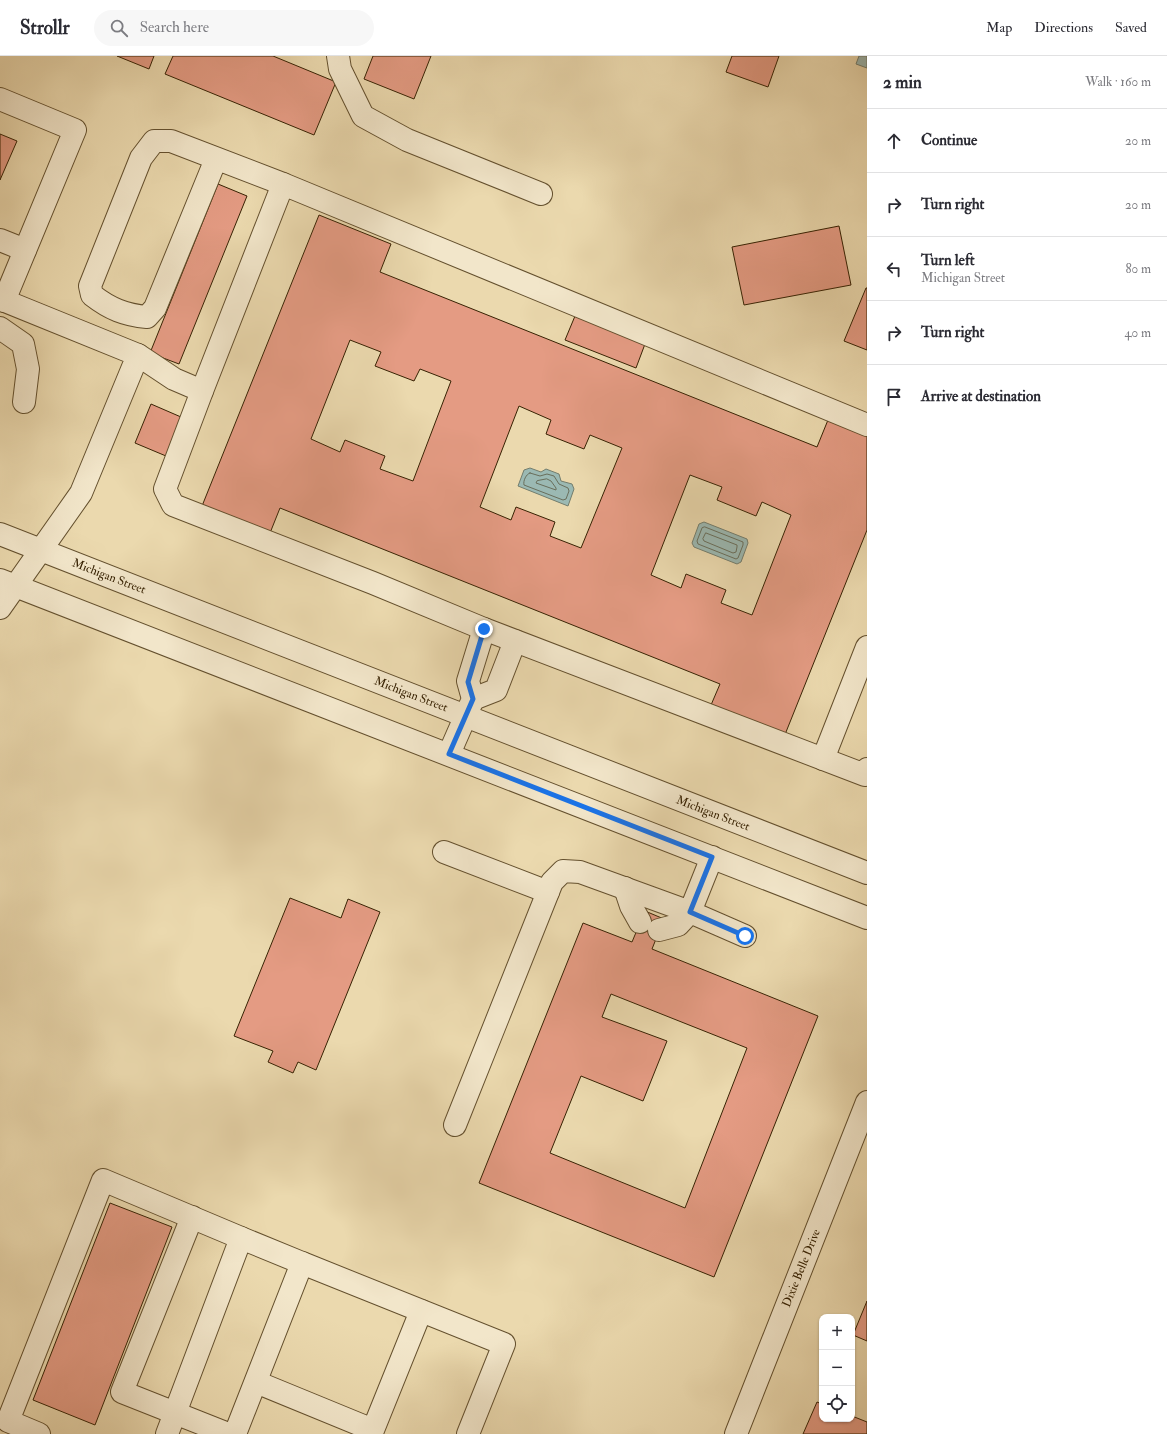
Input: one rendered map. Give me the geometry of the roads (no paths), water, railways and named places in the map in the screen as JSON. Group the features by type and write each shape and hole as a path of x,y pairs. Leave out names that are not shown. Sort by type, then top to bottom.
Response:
{"street":[{"path":"338,56 340,69 364,116 407,140 541,194"},
{"path":"0,99 75,130 25,250 2,300 138,356 174,379 202,391"},
{"path":"216,159 155,308 147,317 130,315 103,304 92,295 90,286 141,158 154,141 171,141 283,184 867,425"},
{"path":"283,184 202,391 166,489 173,505 373,583 514,641 865,775 867,769"},
{"path":"0,240 25,250"},
{"path":"0,328 23,344 28,369 24,402"},
{"path":"0,608 8,583 42,550 81,493 138,356"},
{"name":"Michigan Street","path":"0,534 469,707 867,873"},
{"path":"8,583 867,918"},
{"path":"449,754 469,707 468,682 484,629"},
{"path":"469,707 496,690 514,641"},
{"path":"823,759 867,647"},
{"path":"444,852 548,892"},
{"path":"625,888 631,906 650,926 678,925 690,912 712,857"},
{"path":"455,1125 552,882 563,870 580,872 625,888 690,912 745,936"},
{"name":"Dixie Belle Drive","path":"736,1434 867,1102"},
{"path":"39,1434 8,1421 103,1180 302,1263 504,1344 468,1434"},
{"path":"192,1217 122,1392 228,1434"},
{"path":"167,1434 241,1238"},
{"path":"235,1434 302,1263"},
{"path":"256,1382 373,1430 421,1310"}],"water":[{"path":"859,56 867,56 867,68 856,64"},
{"path":"530,468 541,472 546,469 559,474 561,481 572,484 574,489 568,506 518,486 524,470"},
{"path":"704,522 747,539 748,543 741,562 737,564 694,547 692,543 699,524"}]}
